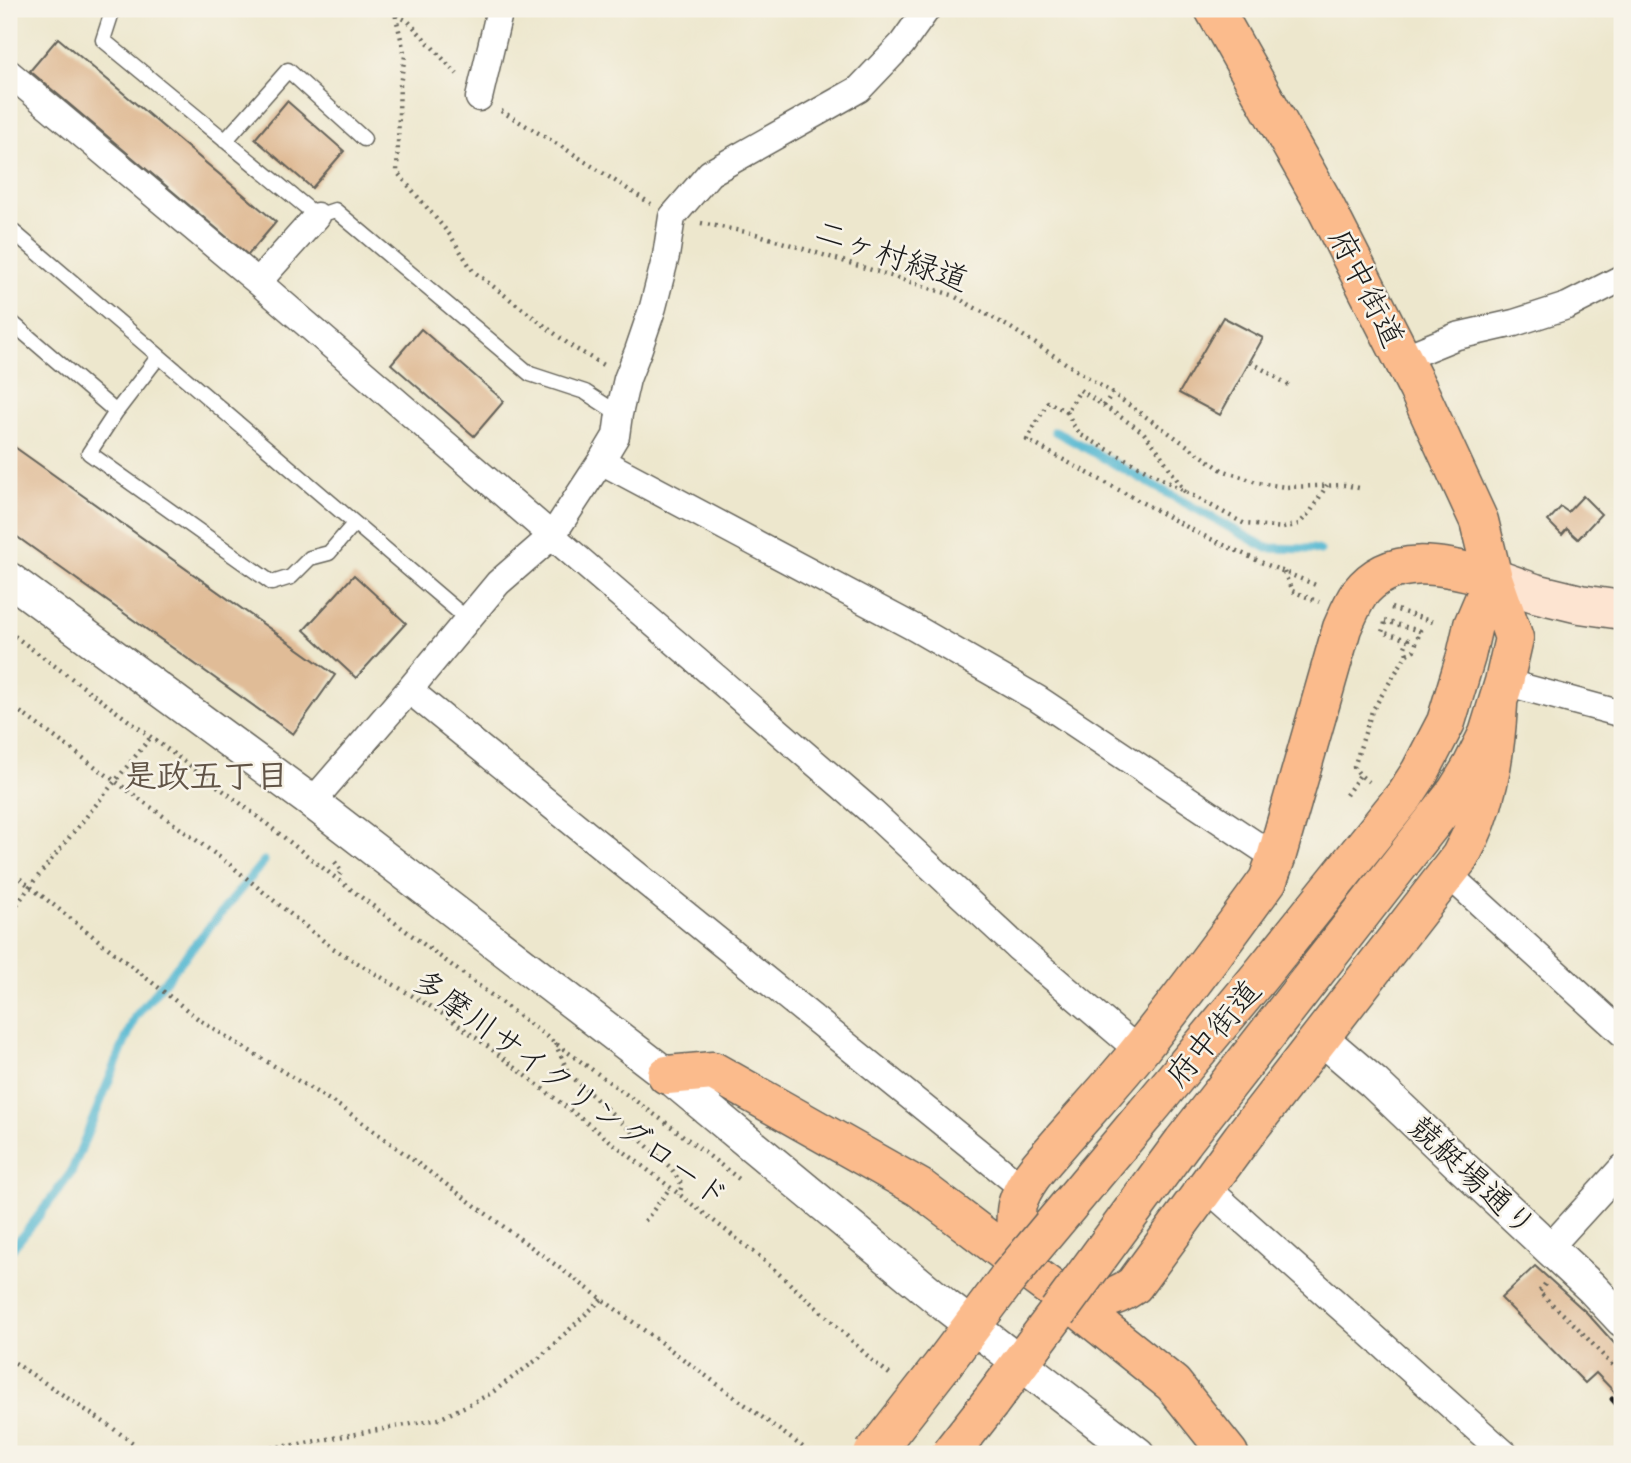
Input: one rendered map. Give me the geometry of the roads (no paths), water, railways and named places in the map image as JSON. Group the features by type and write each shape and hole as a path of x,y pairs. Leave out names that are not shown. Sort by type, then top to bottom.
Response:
{"main road":[{"name":"府中街道","path":"950,1454 1183,1142 1450,800 1472,766 1488,734 1514,638 1493,579 1479,521 1403,358 1322,200 1214,9"},
{"path":"1016,1273 1020,1202 1032,1176 1139,1051 1268,880 1342,628 1359,594 1370,582 1399,567 1448,566 1535,593 1580,604 1622,610"},
{"name":"府中街道","path":"873,1454 971,1326 1273,960 1405,795 1446,722 1473,625 1493,579"},
{"path":"1060,1304 1103,1300 1120,1295 1134,1285 1242,1138 1448,874 1471,838 1482,809 1491,778 1501,694"},
{"path":"667,1075 713,1071 920,1188 955,1215 1016,1273 1135,1353 1173,1384 1229,1454"},
{"path":"955,1215 990,1223 1020,1202"},
{"path":"1134,1285 1129,1303 1129,1325 1135,1353"}],"street":[{"path":"480,98 500,9"},
{"path":"312,802 498,583 552,536 601,461 616,436 626,379 653,307 666,256 672,217 710,173 859,89 902,44 927,9"},
{"path":"9,73 258,282 873,813 1017,947 1139,1051"},
{"path":"258,282 317,216"},
{"path":"1403,358 1457,335 1514,323 1567,306 1622,278"},
{"path":"601,461 915,628 1038,699 1276,858"},
{"path":"9,579 312,802 667,1075 971,1326 1138,1454"},
{"path":"409,690 1020,1202"},
{"path":"1501,694 1622,714"},
{"path":"1448,874 1622,1033"},
{"name":"競艇場通り","path":"1320,1037 1374,1083 1550,1264 1592,1288 1622,1320"},
{"path":"1550,1264 1622,1168"},
{"path":"1206,1188 1505,1454"}],"lane":[{"path":"113,9 103,40 317,216 335,210 530,374 585,392 619,414"},
{"path":"225,141 288,69 364,139"},
{"path":"9,228 467,619"},
{"path":"9,320 116,412"},
{"path":"159,356 89,453 272,583 291,576 310,558 330,553 354,524"}],"waterway":[{"path":"1055,431 1267,548 1320,551"},
{"path":"9,1252 71,1173 135,1017 264,861"}],"railway":[{"path":"1612,1399 1622,1410"}],"district":[{"name":"是政五丁目","path":"206,775"}]}
